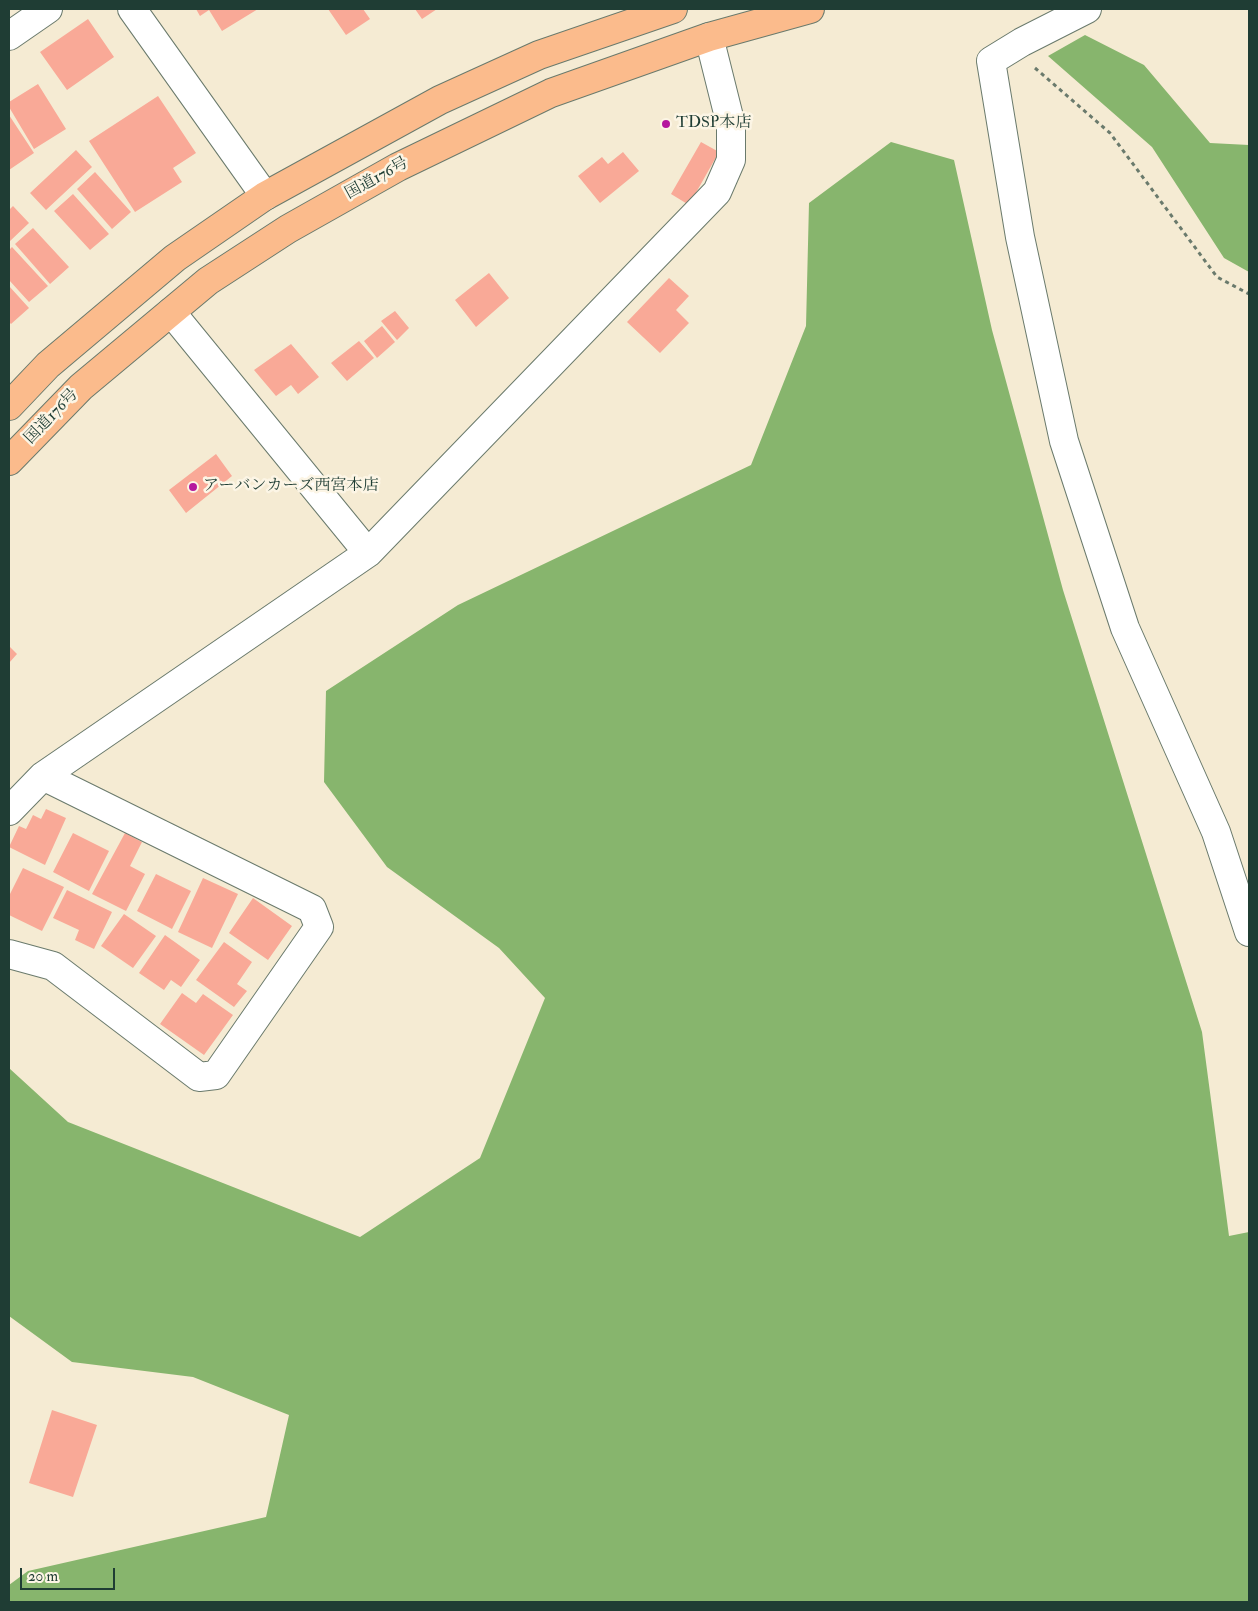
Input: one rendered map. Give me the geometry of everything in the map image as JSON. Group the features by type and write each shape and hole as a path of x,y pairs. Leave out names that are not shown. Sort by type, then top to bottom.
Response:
{"highway":[{"path":"9,406 48,365 175,258 265,196 440,100 539,55 672,9"},
{"name":"国道176号","path":"9,461 80,388 208,281 288,229 398,167 552,93 709,37 810,9"}],"street":[{"path":"9,36 48,9"},
{"path":"132,9 265,196"},
{"path":"1087,9 991,61 1020,237 1064,441 1125,628 1216,832 1249,932"},
{"path":"9,811 43,776 368,553 717,192 731,160 731,125 709,37"},
{"path":"171,312 368,553"},
{"path":"9,954 53,966 199,1077 216,1076 319,927 312,909 43,776"}],"path":[{"path":"1012,48 1110,133 1217,277 1249,294"}],"green space":[{"path":"1085,35 1144,65 1210,143 1249,145 1249,272 1224,258 1152,147 1048,56"},
{"path":"891,142 954,160 992,330 1063,590 1202,1032 1229,1236 1249,1232 1249,1602 9,1602 9,1585 28,1571 266,1517 289,1415 193,1377 72,1362 9,1316 9,1068 68,1122 360,1237 480,1158 545,998 499,948 387,867 324,782 326,691 458,605 751,465 806,326 809,203"}],"building":[{"path":"196,9 258,9 222,31 209,10 200,16"},
{"path":"328,9 363,9 370,19 346,35"},
{"path":"415,9 437,9 422,19"},
{"path":"88,19 114,57 67,90 40,52"},
{"path":"38,84 66,129 34,149 9,107 9,102"},
{"path":"158,96 196,153 173,168 182,182 135,212 89,141"},
{"path":"9,115 34,153 9,170"},
{"path":"701,142 719,152 689,205 671,194"},
{"path":"76,150 92,167 46,210 30,193"},
{"path":"623,152 639,171 600,203 578,176 602,157 608,164"},
{"path":"95,172 131,212 112,229 77,189"},
{"path":"73,194 109,234 90,250 54,211"},
{"path":"13,206 29,223 9,242 9,210"},
{"path":"33,228 69,267 50,284 15,244"},
{"path":"12,247 48,286 29,302 9,280 9,250"},
{"path":"489,273 509,298 476,327 455,300"},
{"path":"669,278 689,296 676,310 689,323 660,353 627,322"},
{"path":"9,286 29,308 11,324 9,322"},
{"path":"395,311 409,328 397,340 381,321"},
{"path":"382,326 395,342 377,358 364,341"},
{"path":"359,341 374,358 347,381 331,363"},
{"path":"291,344 319,377 298,394 291,385 276,396 254,370"},
{"path":"216,454 232,476 186,513 169,490"},
{"path":"9,646 17,654 9,663"},
{"path":"46,809 66,818 45,865 9,847 19,826 26,829 33,815 41,819"},
{"path":"73,833 109,851 89,891 53,872"},
{"path":"125,833 142,842 130,866 145,874 126,911 92,894"},
{"path":"23,868 64,887 42,931 9,915 9,896"},
{"path":"156,874 191,891 172,929 137,911"},
{"path":"203,878 238,894 212,948 178,932"},
{"path":"67,890 112,912 94,949 75,940 79,930 53,918"},
{"path":"253,898 292,926 268,960 229,933"},
{"path":"124,914 156,936 133,968 101,946"},
{"path":"165,935 200,960 181,987 171,980 164,990 139,973"},
{"path":"224,942 252,962 237,984 247,991 234,1007 196,980"},
{"path":"182,993 196,1003 203,994 233,1015 204,1055 160,1024"},
{"path":"52,1410 97,1425 73,1497 29,1483"}],"place":[{"name":"TDSP本店","path":"666,124"},
{"name":"アーバンカーズ西宮本店","path":"193,487"}]}
